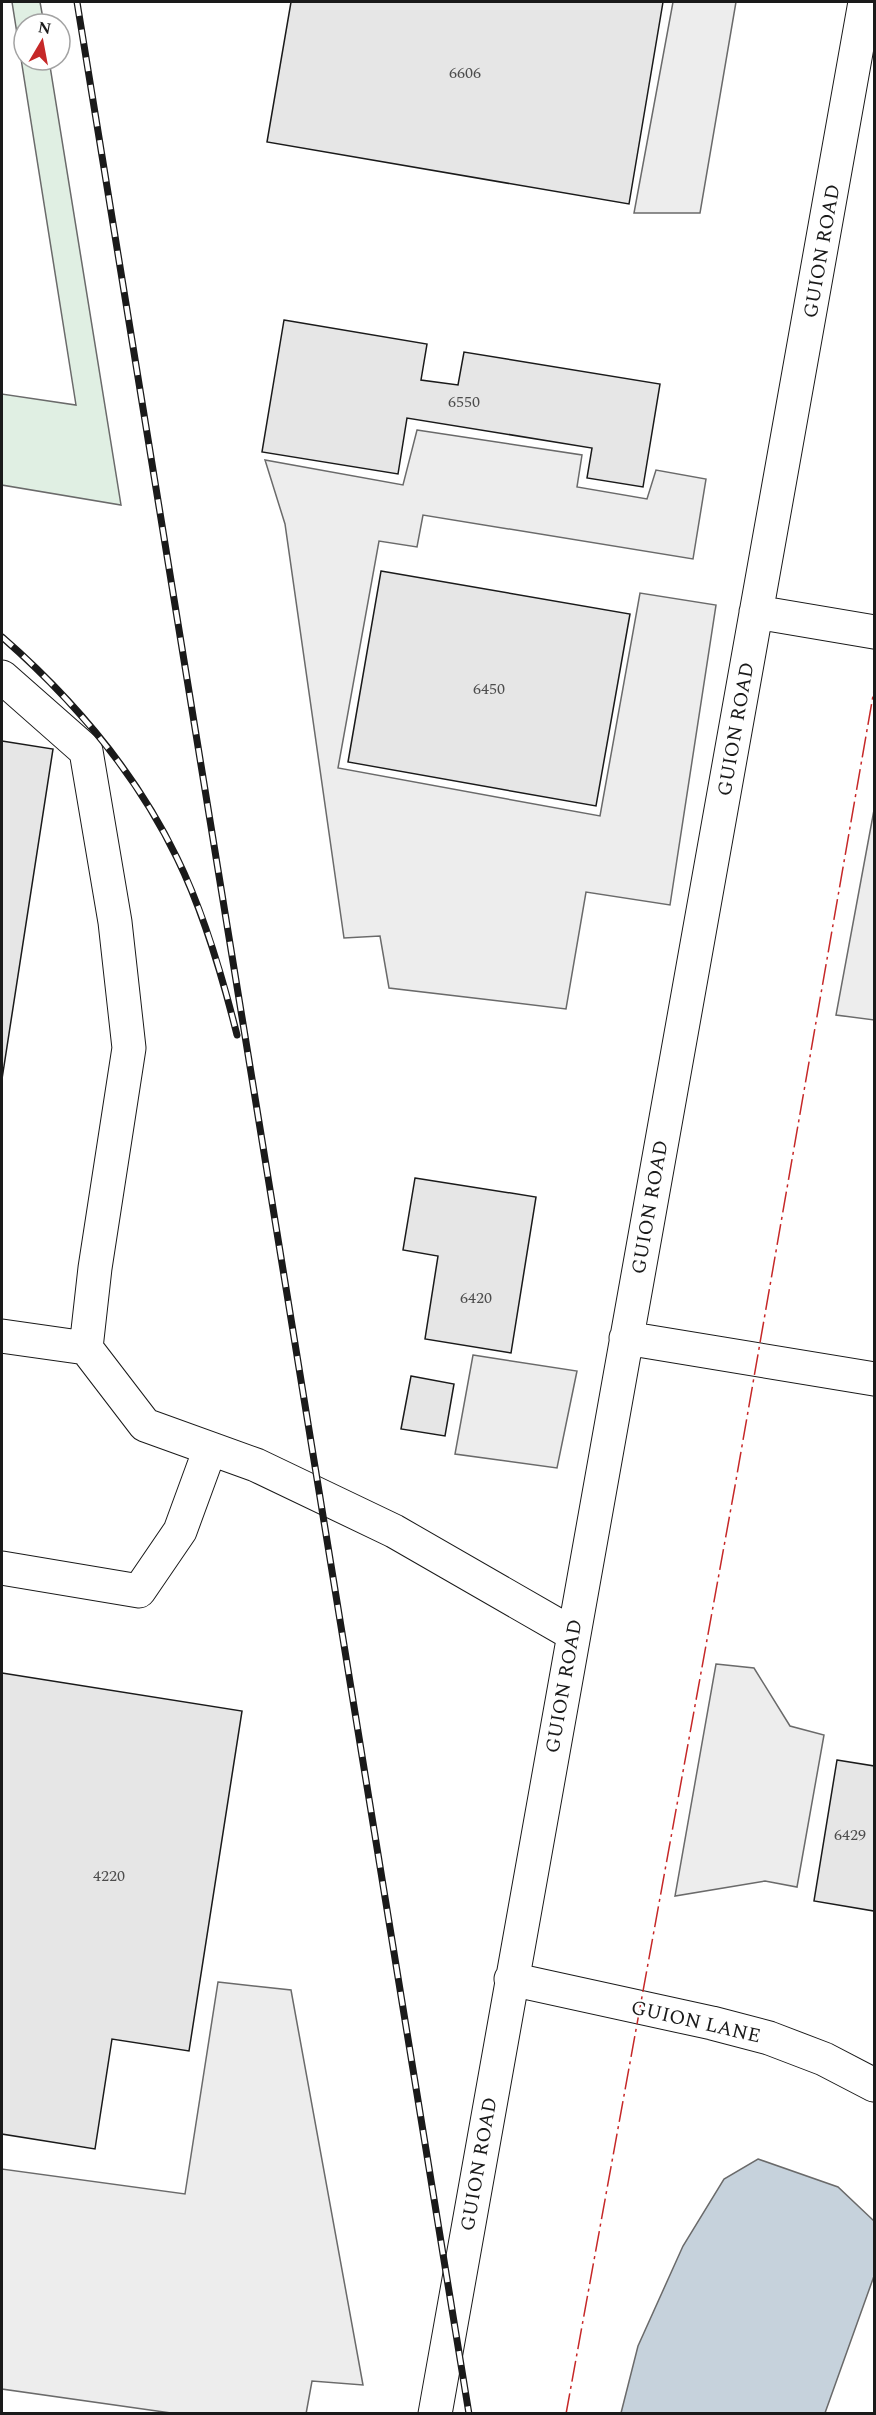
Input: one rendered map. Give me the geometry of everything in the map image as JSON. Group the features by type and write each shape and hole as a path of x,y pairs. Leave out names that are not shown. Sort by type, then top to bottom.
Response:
{"street":[{"name":"GUION ROAD","path":"435,2414 865,2"},
{"path":"756,612 874,632"},
{"path":"2,677 86,751 115,922 129,1048 95,1268 86,1348 145,1425 281,1476 394,1531 573,1634"},
{"path":"2,706 43,713"},
{"path":"2,1336 86,1348"},
{"path":"626,1338 874,1379"},
{"path":"2,1568 139,1591 180,1531 210,1449"},
{"name":"GUION LANE","path":"511,1979 712,2023 769,2038 824,2060 874,2085"}],"green space":[{"path":"12,2 40,2 42,12 14,12"},
{"path":"23,72 51,72 121,505 2,485 2,394 76,405"}],"shaded area":[{"path":"673,2 736,2 700,213 634,213"},
{"path":"417,430 582,455 577,487 647,499 656,470 706,479 693,559 423,515 417,547 379,541 338,768 600,816 640,593 716,605 670,905 586,892 566,1009 389,988 380,936 344,938 285,524 265,460 403,485"},
{"path":"874,810 874,1020 836,1015"},
{"path":"473,1355 577,1371 557,1468 455,1454"},
{"path":"716,1664 754,1668 790,1726 824,1735 797,1887 765,1881 675,1896"},
{"path":"218,1982 291,1990 363,2385 312,2381 306,2414 171,2413 2,2389 2,2169 185,2194"},
{"path":"758,2159 838,2187 874,2221 874,2276 825,2413 621,2413 638,2346 683,2246 724,2179"}],"building":[{"path":"291,2 663,2 629,204 267,142"},
{"path":"284,320 427,344 421,380 458,385 464,352 660,384 643,487 587,478 592,448 407,418 398,474 262,452"},
{"path":"381,571 630,614 596,806 348,762"},
{"path":"2,741 53,749 2,1079"},
{"path":"415,1178 536,1197 511,1353 425,1339 438,1256 403,1250"},
{"path":"411,1376 454,1384 445,1436 401,1429"},
{"path":"2,1673 242,1711 189,2051 112,2039 95,2149 2,2134"},
{"path":"837,1760 874,1766 874,1911 814,1901"}],"railway":[{"path":"77,2 469,2414"},
{"path":"2,637 53,685 100,738 142,796 161,827 187,879 204,922 237,1035"}],"power":[{"path":"566,2414 735,1486 874,690"}]}
